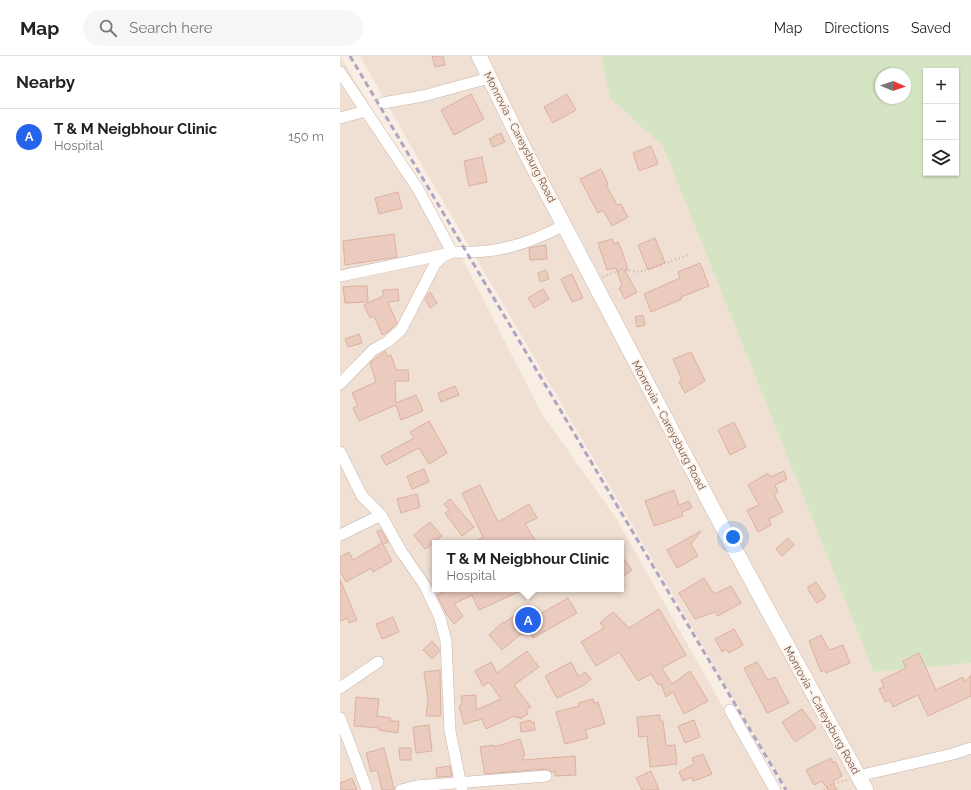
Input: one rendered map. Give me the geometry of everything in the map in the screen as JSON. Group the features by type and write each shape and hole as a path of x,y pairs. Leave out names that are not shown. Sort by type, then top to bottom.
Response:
{"main road":[{"name":"Monrovia - Careysburg Road","path":"479,56 527,155 722,526 866,790"}],"street":[{"path":"340,72 418,190 452,252"},
{"path":"383,103 423,96 489,78"},
{"path":"340,118 366,111"},
{"path":"340,276 452,252 478,253 524,244 564,224"},
{"path":"340,384 373,350 395,336 400,330 435,264 442,257 452,252"},
{"path":"340,452 362,496 381,515 401,551 426,586 440,618 446,641 448,708 460,787"},
{"path":"340,535 381,515"},
{"path":"340,688 378,662"},
{"path":"730,710 775,790"},
{"path":"340,718 367,790"},
{"path":"858,776 953,754 971,748"},
{"path":"401,790 418,786 460,787 546,776"}],"path":[{"path":"593,280 622,269 640,272 689,254"},
{"path":"824,790 832,784 858,776"}],"shaded area":[{"path":"340,56 461,256 542,414 616,518 770,790 340,790"},
{"path":"360,56 601,56 610,98 663,145 874,671 971,663 971,790 787,790 416,155"}],"green space":[{"path":"601,56 971,56 971,663 874,672 663,146 610,98"}],"building":[{"path":"432,56 443,56 445,65 435,67"},
{"path":"471,94 484,119 454,135 441,110"},
{"path":"567,94 576,110 553,123 544,107"},
{"path":"501,133 505,142 493,147 489,139"},
{"path":"651,146 658,164 639,171 633,153"},
{"path":"482,157 487,182 469,186 464,161"},
{"path":"601,169 608,184 606,185 617,205 621,204 628,217 612,226 603,210 598,213 580,179"},
{"path":"398,192 402,208 379,214 375,198"},
{"path":"394,234 397,257 345,265 343,241"},
{"path":"655,238 665,263 648,270 638,245"},
{"path":"612,239 614,244 618,242 628,270 625,271 637,292 625,299 619,288 622,286 616,268 607,270 598,243"},
{"path":"546,245 547,259 530,260 529,248"},
{"path":"700,263 709,286 681,297 682,299 651,312 644,294 680,278 678,272"},
{"path":"546,270 549,279 540,282 538,273"},
{"path":"572,274 583,298 572,302 561,279"},
{"path":"367,286 368,302 345,303 343,287"},
{"path":"398,289 399,301 388,302 397,323 388,332 382,335 374,316 370,318 364,305 383,296 383,290"},
{"path":"543,289 549,299 534,308 528,298"},
{"path":"430,292 437,303 430,308 425,299"},
{"path":"643,315 645,325 637,327 635,317"},
{"path":"359,334 362,343 348,347 345,339"},
{"path":"385,351 387,356 391,355 396,370 408,370 409,381 395,381 396,403 416,395 423,411 401,420 396,405 359,421 353,408 358,406 352,393 376,382 370,363"},
{"path":"691,352 705,381 685,393 679,382 682,380 673,359"},
{"path":"455,386 459,395 441,402 438,393"},
{"path":"429,421 447,453 429,464 419,448 386,465 381,456 414,438 410,432"},
{"path":"734,422 746,447 730,455 718,430"},
{"path":"424,469 429,482 412,489 407,476"},
{"path":"784,471 787,479 775,485 778,492 774,494 783,512 769,519 771,525 758,532 747,510 759,505 748,485 768,473 770,477"},
{"path":"480,485 498,522 529,504 537,518 525,524 535,540 478,540 483,537 462,493"},
{"path":"674,490 679,505 689,501 692,508 682,512 683,516 654,526 645,501"},
{"path":"417,494 420,507 401,513 397,499"},
{"path":"450,499 474,527 462,536 445,513 449,510 444,504"},
{"path":"430,522 442,536 437,540 432,540 432,544 425,549 414,535"},
{"path":"381,530 388,542 383,544 392,561 373,572 371,568 346,582 340,571 340,557 349,552 353,560 382,543 377,531"},
{"path":"701,531 691,544 698,556 677,568 667,550"},
{"path":"788,538 794,545 782,556 776,549"},
{"path":"624,559 632,570 624,576"},
{"path":"704,578 714,594 731,586 741,603 718,616 715,612 695,619 679,593"},
{"path":"340,579 357,620 349,623 348,618 340,621"},
{"path":"816,582 826,597 817,603 808,590 808,587"},
{"path":"443,592 518,592 479,610 472,595 454,604 463,616 454,624 446,613 437,595"},
{"path":"568,598 577,613 533,638 528,630 502,650 489,635 503,622 504,623 529,605 535,613 538,611 540,614"},
{"path":"659,609 686,655 662,668 672,684 690,671 708,701 684,714 673,692 666,697 661,684 658,685 651,674 638,681 619,652 596,666 581,642 604,628 600,623 613,612 629,628"},
{"path":"393,617 399,632 382,639 376,624"},
{"path":"734,629 743,645 729,653 726,649 722,652 715,639"},
{"path":"821,635 829,650 843,645 850,663 826,673 824,670 821,672 809,641"},
{"path":"432,641 439,649 439,652 432,659 423,650"},
{"path":"527,651 539,667 514,685 531,707 526,709 528,714 520,719 520,717 515,718 514,716 486,729 482,719 464,724 459,706 462,705 461,696 476,695 476,710 501,699 489,682 483,686 475,671 491,662 497,673"},
{"path":"919,653 936,690 963,677 965,682 971,675 971,696 928,716 918,695 893,707 890,700 885,702 879,689 884,687 881,680 906,668 903,661"},
{"path":"571,662 579,677 585,672 591,679 584,685 557,698 545,676"},
{"path":"757,662 768,680 775,677 789,703 767,713 744,668"},
{"path":"440,670 441,716 426,716 428,700 424,672"},
{"path":"356,697 379,699 377,716 391,718 390,721 399,721 398,733 379,730 379,728 354,726"},
{"path":"593,699 594,703 598,702 605,724 585,730 588,738 565,744 556,712 579,706 578,703"},
{"path":"802,709 816,728 795,742 782,722"},
{"path":"660,715 660,721 663,721 666,746 675,745 677,764 650,767 647,736 639,737 637,717"},
{"path":"530,720 531,722 534,722 535,730 521,732 520,723"},
{"path":"694,720 700,737 685,743 678,726"},
{"path":"429,725 432,751 416,753 413,727"},
{"path":"520,739 525,755 523,756 523,760 575,756 576,775 555,776 555,771 551,772 545,769 485,774 480,747 494,745 494,747"},
{"path":"384,748 394,790 382,790 377,770 371,772 366,753"},
{"path":"399,748 411,748 411,760 400,760"},
{"path":"703,754 712,774 693,781 692,777 683,781 679,772 694,764 692,758"},
{"path":"831,758 833,763 835,761 842,776 832,782 837,790 828,790 822,781 814,785 806,770"},
{"path":"450,766 452,776 437,777 436,768"},
{"path":"651,771 659,790 642,790 636,778"},
{"path":"352,778 357,790 340,790 340,783"}],"railway":[{"path":"350,56 786,790"}],"place":[{"name":"T & M Neigbhour Clinic","path":"528,620"}]}
